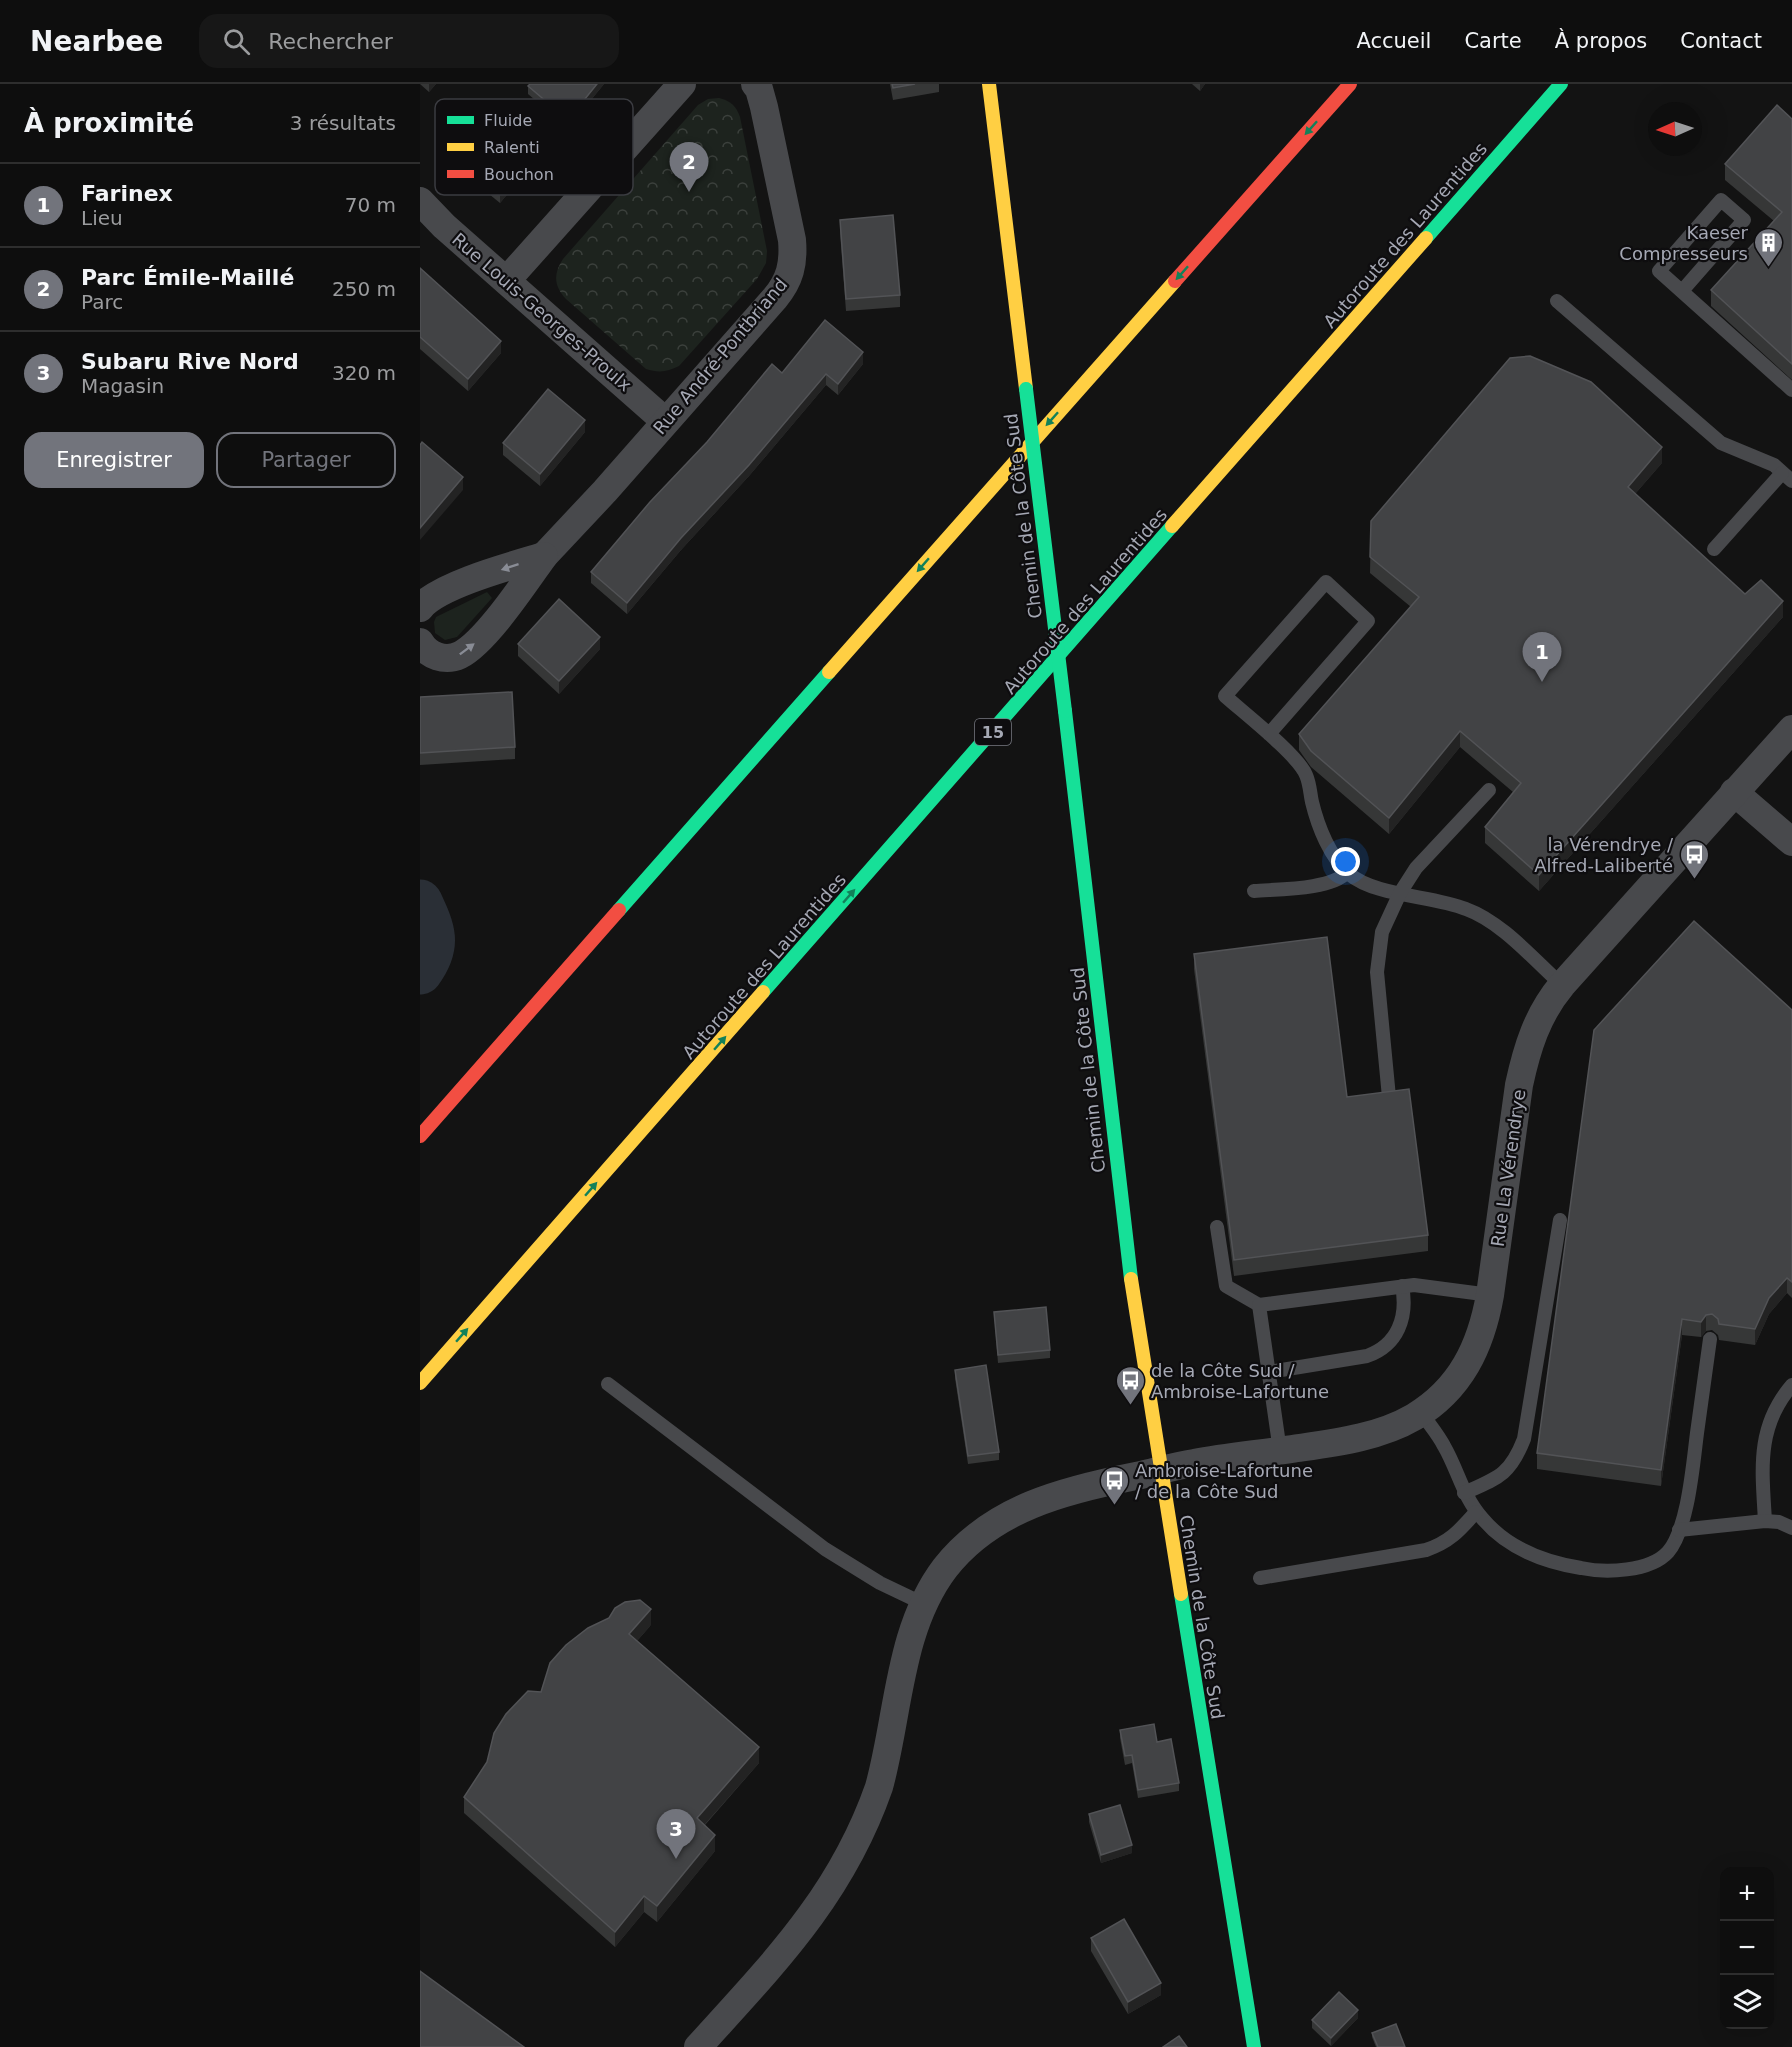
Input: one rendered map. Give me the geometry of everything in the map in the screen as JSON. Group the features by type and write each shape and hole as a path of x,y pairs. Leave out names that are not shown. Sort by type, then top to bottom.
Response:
{"main road":[{"name":"Chemin de la Côte Sud","path":"989,84 1065,711 1127,1251 1160,1470 1254,2047"},
{"path":"420,1136 1350,84"},
{"name":"Autoroute des Laurentides","path":"420,1383 1561,84"}],"street":[{"path":"633,139 682,84"},
{"name":"Rue André-Pontbriand","path":"420,642 429,653 443,658 459,656 473,645 505,609 544,556 593,505 781,290 791,270 792,240 764,107 759,89 755,84"},
{"path":"507,280 583,195"},
{"name":"Rue Louis-Georges-Proulx","path":"420,201 444,226 665,421"},
{"name":"Rue André-Pontbriand","path":"420,608 435,595 482,576 544,556"},
{"name":"Rue La Vérendrye","path":"698,2047 807,1923 823,1901 851,1852 871,1811 879,1787 907,1651 924,1604 946,1568 983,1532 1006,1516 1049,1497 1192,1463 1330,1443 1379,1432 1399,1425 1420,1412 1451,1386 1466,1367 1477,1346 1490,1295 1524,1058 1543,1011 1562,985 1792,729"},
{"path":"1734,792 1792,842"}],"lane":[{"path":"1682,291 1744,220 1721,200 1659,271 1792,390"},
{"path":"1557,301 1721,443 1774,465 1787,477 1714,549"},
{"path":"1269,734 1368,621 1326,582 1225,696 1269,734 1306,774 1317,820 1329,848 1347,872 1365,883 1449,903 1468,909 1489,920 1562,985"},
{"path":"1389,1097 1377,972 1382,932 1400,893 1416,868 1489,790"},
{"path":"1254,891 1325,884 1342,878 1347,872"},
{"path":"1464,1493 1498,1478 1509,1469 1518,1456 1524,1439 1560,1220"},
{"path":"1217,1227 1226,1287 1259,1305 1414,1285 1490,1295"},
{"path":"1269,1372 1376,1353 1388,1345 1398,1332 1404,1306 1402,1286"},
{"path":"1259,1305 1280,1451"},
{"path":"1420,1412 1444,1446 1464,1493 1476,1512 1498,1536 1521,1550 1547,1561 1599,1572 1621,1571 1649,1564 1667,1554 1679,1530 1689,1488 1710,1338"},
{"path":"608,1384 825,1549 880,1583 924,1604"},
{"path":"1765,1521 1763,1460 1768,1426 1780,1399 1792,1385"},
{"path":"1260,1578 1440,1546 1452,1538 1476,1512"},
{"path":"1679,1530 1765,1521 1779,1522 1792,1528"}],"green space":[{"path":"719,98 727,101 737,110 740,117 767,251 766,263 757,279 679,366 663,371 646,369 566,299 557,285 556,275 563,259 619,195 633,195 633,179 698,105 708,99"},
{"path":"487,592 492,598 457,637 445,640 435,633 436,617"}],"building":[{"path":"530,84 597,84 585,99 543,99 528,86"},
{"path":"892,84 915,84 893,88"},
{"name":"Kaeser Compresseurs","path":"1777,105 1792,119 1792,364 1711,290 1782,212 1725,164"},
{"path":"893,215 900,295 846,299 840,220"},
{"path":"420,268 501,341 468,379 420,337"},
{"path":"825,320 863,352 838,384 826,374 749,465 681,538 627,603 591,572 650,502 707,442 772,364 782,373"},
{"path":"1530,356 1591,382 1662,447 1628,487 1745,594 1761,580 1783,601 1539,875 1485,827 1521,783 1460,731 1389,818 1311,751 1299,734 1419,597 1370,557 1371,521 1510,358"},
{"path":"548,389 585,420 540,474 503,443"},
{"path":"422,442 463,477 420,528 420,445"},
{"path":"559,599 600,637 559,681 518,644"},
{"path":"512,692 515,747 420,753 420,697"},
{"path":"1694,921 1792,1010 1792,1282 1787,1278 1769,1298 1755,1329 1719,1324 1718,1319 1712,1314 1706,1315 1701,1322 1682,1319 1661,1470 1537,1453 1594,1030"},
{"path":"1327,937 1347,1097 1409,1089 1428,1235 1234,1260 1194,954"},
{"path":"1046,1307 1050,1350 998,1355 994,1312"},
{"path":"986,1365 999,1452 968,1456 955,1370"},
{"path":"640,1600 651,1609 629,1634 759,1747 697,1818 715,1835 657,1906 644,1896 615,1932 464,1797 487,1762 494,1733 506,1714 528,1691 541,1692 550,1663 566,1645 588,1628 609,1618 615,1608 625,1602"},
{"path":"1154,1724 1157,1742 1171,1739 1179,1783 1138,1790 1132,1755 1125,1756 1120,1730"},
{"path":"1120,1805 1132,1845 1101,1855 1089,1814"},
{"path":"1124,1919 1161,1983 1128,2002 1091,1938"},
{"path":"420,1971 524,2047 420,2047"},
{"path":"1339,1992 1358,2010 1331,2038 1312,2020"},
{"path":"1396,2024 1405,2047 1378,2047 1372,2033"},
{"path":"1179,2036 1187,2047 1163,2047"}],"waterway":[{"path":"420,902 432,937 430,954 420,972"}],"traffic: fast":[{"path":"1426,238 1561,84"},
{"path":"1026,389 1065,711"},
{"path":"763,992 1172,526"},
{"path":"619,910 829,672"},
{"path":"1065,711 1131,1279"},
{"path":"1181,1594 1254,2047"}],"traffic: slow":[{"path":"989,84 1026,389"},
{"path":"1172,526 1426,238"},
{"path":"829,672 1175,281"},
{"path":"420,1383 763,992"},
{"path":"1131,1279 1181,1594"}],"traffic: jam":[{"path":"1175,281 1350,84"},
{"path":"420,1136 619,910"}],"place":[{"name":"Parc Émile-Maillé","path":"689,192"},
{"name":"Kaeser Compresseurs","path":"1769,268"},
{"name":"Farinex","path":"1542,682"},
{"name":"la Vérendrye / Alfred-Laliberté","path":"1694,880"},
{"name":"de la Côte Sud / Ambroise-Lafortune","path":"1130,1406"},
{"name":"Ambroise-Lafortune / de la Côte Sud","path":"1114,1506"},
{"name":"Subaru Rive Nord","path":"676,1859"}]}
